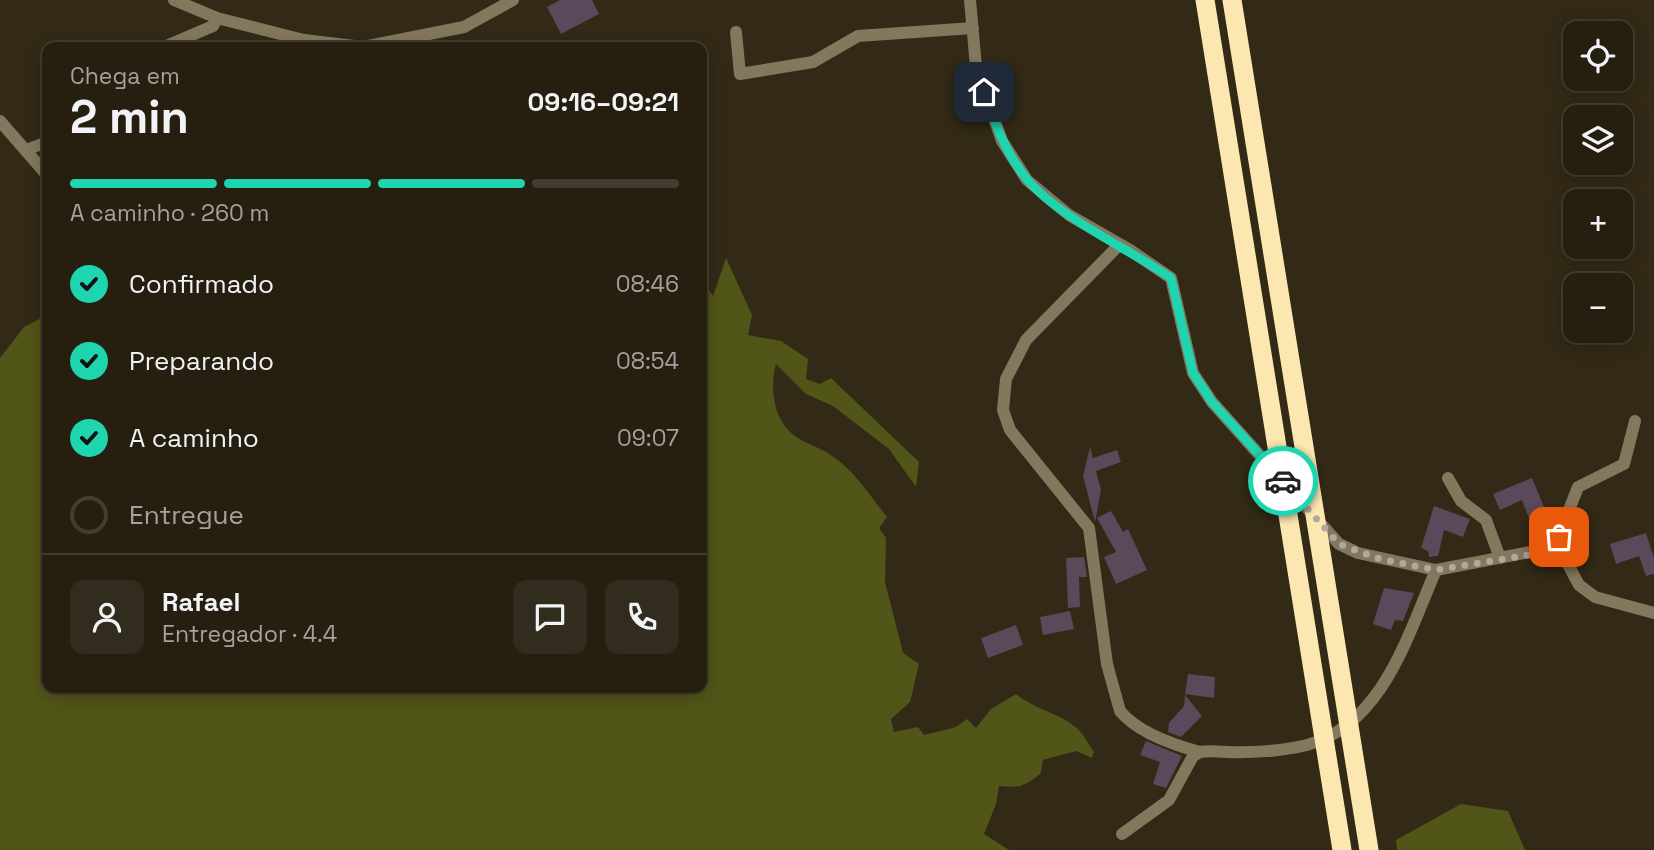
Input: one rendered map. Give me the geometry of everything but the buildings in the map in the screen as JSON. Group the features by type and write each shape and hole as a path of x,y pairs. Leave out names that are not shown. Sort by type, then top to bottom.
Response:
{"highway":[{"path":"1205,0 1342,850"},
{"path":"1232,0 1369,850"}],"street":[{"path":"174,0 217,18 321,42"},
{"path":"388,42 464,27 513,0"},
{"path":"970,0 975,67 1002,141 1027,180 1069,215 1120,244 1171,278 1193,373 1220,412 1339,544 1380,559 1436,570 1553,551 1563,555 1579,585 1595,597 1654,613"},
{"path":"176,42 214,26 217,18"},
{"path":"736,32 740,74 813,62 858,36 973,28"},
{"path":"0,121 42,169"},
{"path":"26,150 42,144"},
{"path":"1120,244 1026,340 1006,379 1003,410 1010,430 1089,528 1107,664 1120,711 1145,729 1181,747 1200,752"},
{"path":"1553,551 1578,487 1624,464 1635,421"},
{"path":"1448,478 1461,501 1486,520 1500,558"},
{"path":"1122,834 1169,800 1193,755 1200,752 1307,744 1342,728 1378,695 1436,570"}],"green space":[{"path":"726,258 752,315 748,335 781,341 808,359 806,379 820,384 831,378 919,462 916,487 889,449 833,406 806,394 776,364 773,384 775,405 783,424 798,438 828,453 848,469 887,517 879,528 886,538 885,582 903,653 919,664 910,702 891,719 894,732 918,727 924,735 956,727 967,719 976,728 991,709 1016,694 1071,724 1080,731 1094,752 1092,758 1076,751 1043,760 1041,773 1026,784 999,786 996,804 984,834 1009,850 0,850 0,358 24,327 42,318 42,693 707,693 707,287 713,296"},
{"path":"1461,804 1508,811 1525,850 1397,850 1396,840"}],"way so far":[{"path":"1283,481 1339,544 1380,559 1442,570 1530,552 1553,551 1559,537"}],"route":[{"path":"984,92 1002,141 1027,180 1069,215 1130,250 1171,278 1193,373 1212,402 1283,481"}]}
